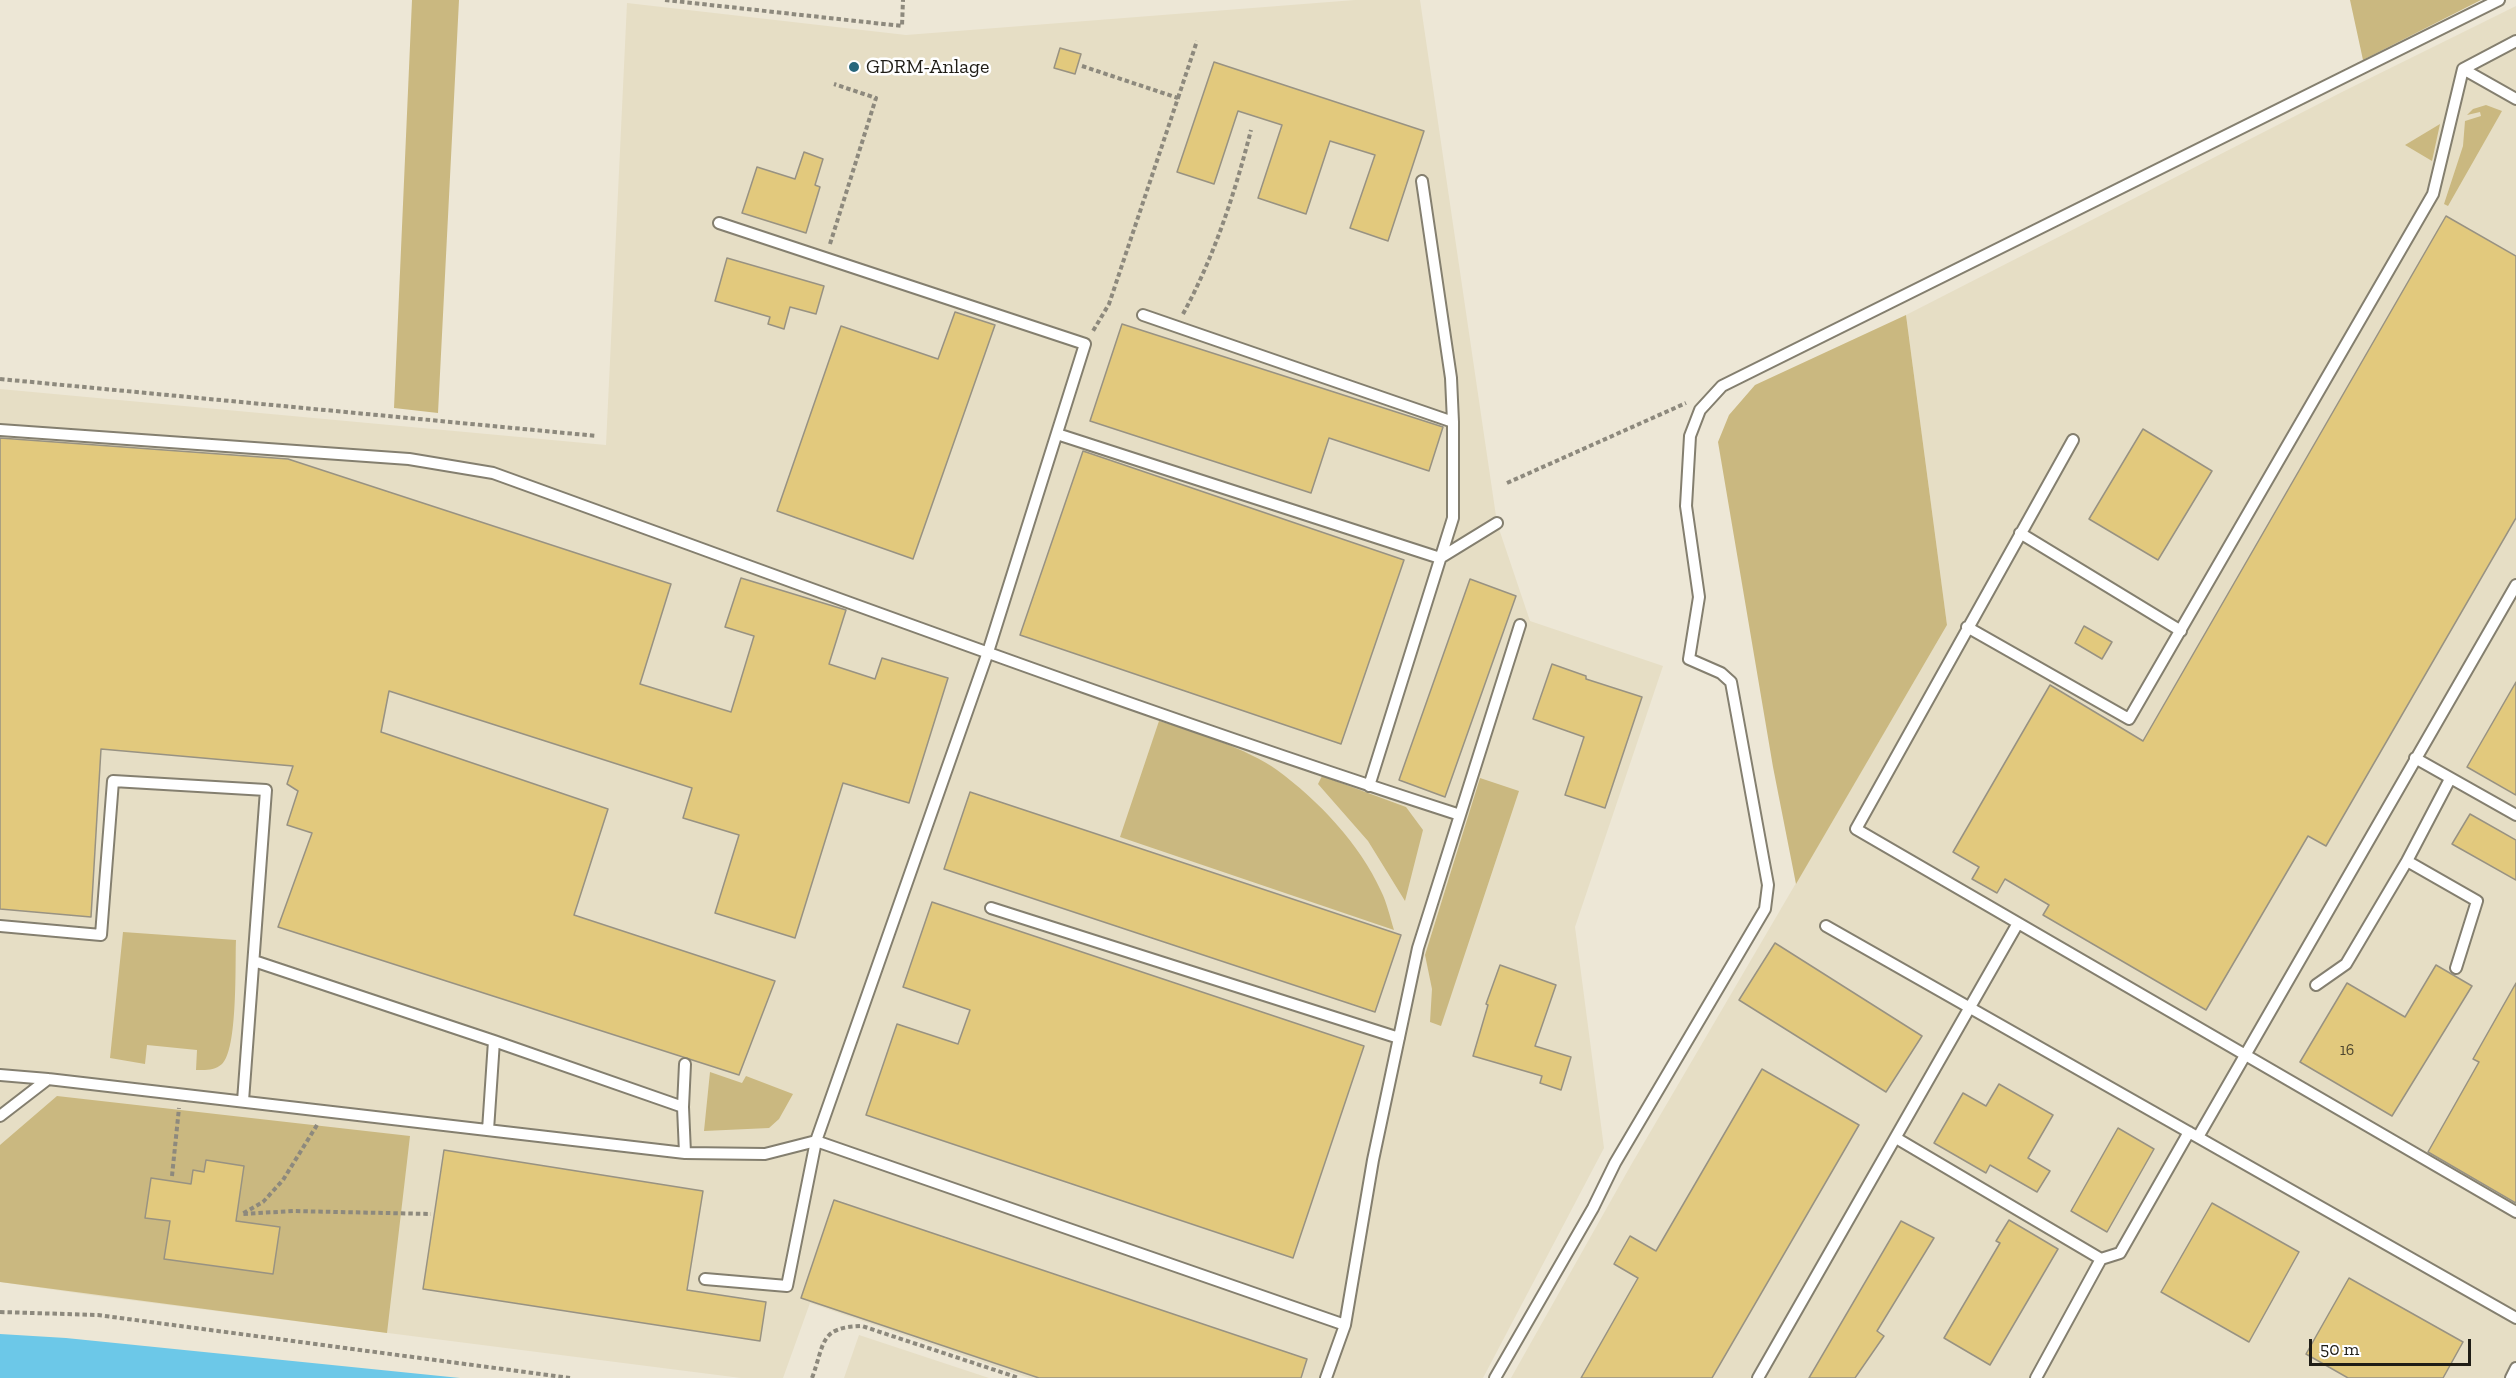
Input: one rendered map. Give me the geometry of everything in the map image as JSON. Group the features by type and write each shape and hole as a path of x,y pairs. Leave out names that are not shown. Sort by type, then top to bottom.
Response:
{"lane":[{"path":"1495,1378 1593,1208 1615,1163 1765,909 1768,885 1731,682 1721,673 1689,658 1699,597 1686,506 1690,436 1700,410 1722,386 1760,366 1976,262 2499,0"},
{"path":"1967,627 2129,719 2433,194 2463,69 2516,41"},
{"path":"2463,69 2516,99"},
{"path":"1369,786 1453,518 1453,422 1450,378 1422,182"},
{"path":"705,1279 787,1286 816,1141 988,652 1085,344 825,260 719,223"},
{"path":"1143,315 1453,422"},
{"path":"0,430 409,459 493,473 988,652 1369,786 1460,815"},
{"path":"1057,434 1440,558 1497,523"},
{"path":"2073,440 1856,829 2516,1212"},
{"path":"2020,534 2181,631"},
{"path":"1896,1138 2101,1258 2120,1253 2246,1055 2516,585"},
{"path":"1326,1378 1345,1325 1373,1160 1418,948 1520,625"},
{"path":"2415,758 2516,815"},
{"path":"2316,985 2346,964 2407,861 2450,779"},
{"path":"0,926 101,935 114,781 266,790 243,1101"},
{"path":"2407,861 2477,902 2456,968"},
{"path":"991,908 1399,1038"},
{"path":"1758,1378 2018,923"},
{"path":"1826,926 2516,1318"},
{"path":"254,961 683,1107"},
{"path":"488,1130 494,1041"},
{"path":"684,1064 684,1153"},
{"path":"0,1075 48,1078 684,1153 765,1154 816,1141 1345,1325"},
{"path":"0,1116 48,1078"},
{"path":"2036,1378 2101,1258"},
{"path":"2511,1378 2516,1368"}],"path":[{"path":"665,0 902,26 903,0"},
{"path":"1085,344 1109,304 1197,40"},
{"path":"1082,66 1178,98"},
{"path":"825,260 876,98 834,84"},
{"path":"1176,326 1196,290 1216,243 1242,168 1251,130"},
{"path":"0,379 597,436"},
{"path":"1507,483 1690,401"},
{"path":"172,1176 180,1094"},
{"path":"326,1111 283,1180 263,1203 242,1214 293,1211 431,1214"},
{"path":"0,1312 98,1315 570,1378"},
{"path":"812,1378 826,1337 841,1327 862,1326 1019,1378"}],"shaded area":[{"path":"412,0 459,0 438,413 394,408"},
{"path":"1355,0 1420,0 1497,523 1530,621 1663,666 1575,927 1604,1148 1483,1378 1029,1378 810,1303 783,1378 741,1378 0,1282 0,389 606,445 627,3 906,35"},
{"path":"2350,0 2481,0 2363,60"},
{"path":"2516,6 2516,1378 1511,1378 1631,1165 1947,625 1906,315 2344,91"},
{"path":"2486,105 2502,111 2448,206 2444,204 2463,146 2465,121 2481,116 2480,112 2467,115 2473,109"},
{"path":"2440,124 2432,161 2405,145"},
{"path":"1906,315 1947,625 1796,884 1773,767 1718,442 1729,415 1755,385"},
{"path":"1159,721 1204,735 1251,755 1277,770 1308,795 1337,824 1362,856 1387,905 1394,930 1120,837"},
{"path":"1322,776 1406,807 1423,830 1405,901 1368,841 1318,784"},
{"path":"1480,778 1519,791 1441,1026 1430,1022 1432,989 1425,955"},
{"path":"123,932 236,940 233,1025 231,1042 222,1064 210,1070 196,1070 197,1050 147,1045 145,1064 110,1058"},
{"path":"710,1072 742,1083 746,1076 793,1094 779,1119 769,1128 704,1131"},
{"path":"57,1096 410,1136 387,1333 0,1282 0,1145"},
{"path":"859,1335 989,1378 844,1378"}],"water":[{"path":"0,1334 66,1338 460,1378 0,1378"}],"building":[{"path":"1060,48 1081,54 1075,74 1054,68"},
{"path":"1214,62 1424,131 1388,241 1350,228 1375,155 1330,141 1306,214 1258,198 1282,125 1238,111 1214,184 1177,172"},
{"path":"804,152 823,159 815,185 820,187 806,233 742,213 757,167 795,179"},
{"path":"2446,216 2516,256 2516,518 2326,846 2308,836 2206,1010 2043,915 2049,905 2005,879 1997,893 1972,879 1979,867 1953,852 2050,685 2143,741"},
{"path":"727,258 824,286 816,314 790,307 784,329 768,324 770,317 715,301"},
{"path":"955,312 995,325 913,559 777,511 841,326 938,359"},
{"path":"1122,324 1443,427 1429,471 1329,438 1311,493 1090,421"},
{"path":"2143,429 2212,471 2158,560 2089,519"},
{"path":"0,438 288,459 671,584 640,684 731,712 754,636 725,627 741,578 846,610 829,664 875,679 882,658 948,678 909,803 843,783 795,938 715,913 739,835 683,818 692,788 389,691 381,732 608,809 574,915 775,981 739,1075 278,927 312,833 287,825 298,791 287,784 293,766 101,749 91,917 0,909"},
{"path":"1083,451 1404,560 1341,744 1020,635"},
{"path":"1470,579 1516,596 1445,797 1399,780"},
{"path":"2084,626 2112,642 2102,659 2075,643"},
{"path":"1552,664 1586,676 1586,679 1642,697 1605,808 1565,795 1584,737 1533,719"},
{"path":"2516,682 2516,795 2467,767"},
{"path":"970,792 1401,935 1375,1012 944,869"},
{"path":"2470,814 2516,840 2516,880 2452,844"},
{"path":"932,902 1364,1046 1293,1258 866,1115 897,1024 958,1044 970,1010 903,987"},
{"path":"1775,943 1922,1036 1886,1092 1739,1000"},
{"path":"1500,965 1556,985 1535,1046 1571,1057 1561,1090 1540,1083 1542,1076 1473,1056 1488,1005 1486,1004"},
{"path":"2436,965 2472,986 2392,1116 2300,1062 2347,983 2405,1017"},
{"path":"2516,983 2516,1203 2428,1152 2479,1062 2473,1059"},
{"path":"1762,1069 1859,1125 1712,1378 1581,1378 1638,1278 1614,1264 1630,1236 1656,1251"},
{"path":"1999,1084 2053,1115 2028,1158 2050,1171 2037,1192 1990,1165 1986,1173 1934,1143 1963,1093 1986,1106"},
{"path":"2118,1128 2154,1149 2107,1232 2071,1211"},
{"path":"444,1150 703,1191 687,1290 766,1302 760,1341 423,1289"},
{"path":"206,1160 244,1166 236,1221 280,1227 273,1274 164,1259 170,1221 145,1218 151,1178 191,1184 193,1170 204,1172"},
{"path":"834,1200 1307,1359 1301,1378 1039,1378 801,1298"},
{"path":"2212,1203 2299,1252 2249,1342 2161,1292"},
{"path":"2009,1220 2058,1249 1990,1365 1944,1338 2000,1243 1996,1241"},
{"path":"1901,1221 1934,1238 1877,1331 1884,1336 1855,1378 1809,1378"},
{"path":"2349,1278 2463,1342 2443,1378 2348,1378 2306,1354"}],"place":[{"name":"GDRM-Anlage","path":"854,67"}]}
